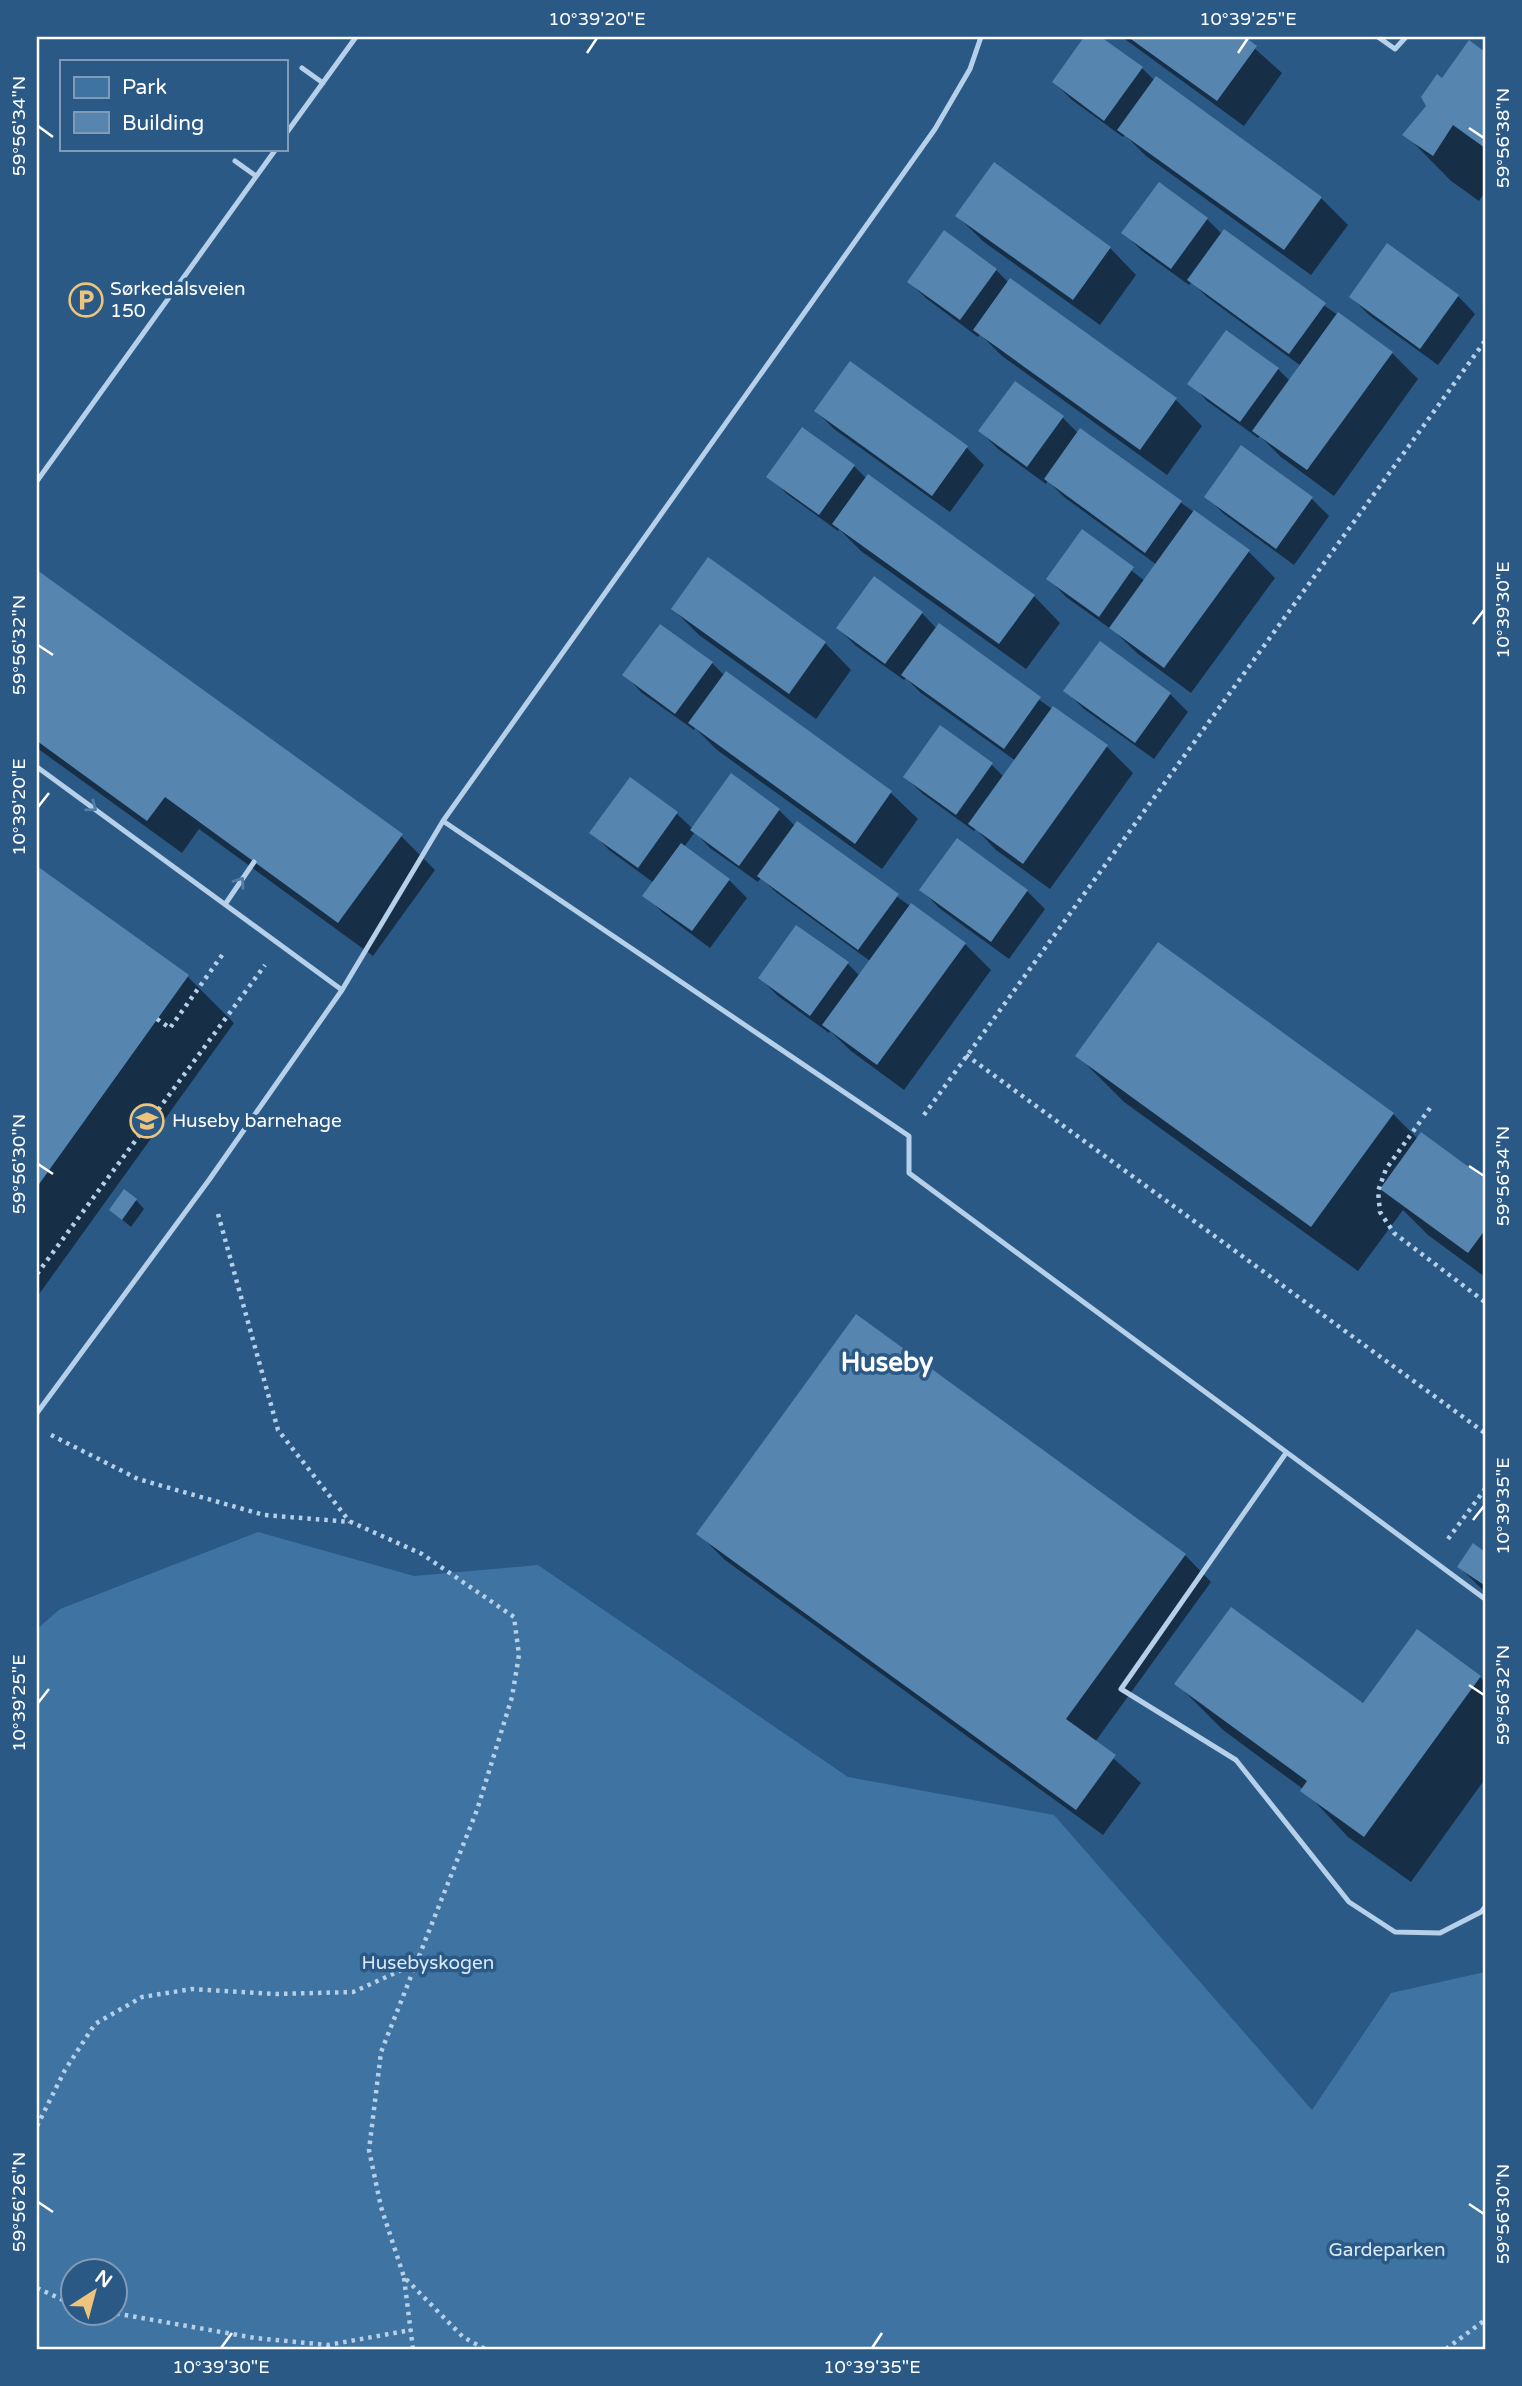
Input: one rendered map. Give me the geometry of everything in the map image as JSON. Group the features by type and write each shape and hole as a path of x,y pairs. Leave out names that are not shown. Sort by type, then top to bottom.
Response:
{"lane":[{"path":"287,132 356,37"},
{"path":"37,1413 209,1180 342,990 443,821 935,130 970,69 981,37"},
{"path":"1378,37 1395,49 1406,37"},
{"path":"302,68 323,83"},
{"path":"37,481 275,150"},
{"path":"235,161 256,176"},
{"path":"37,767 342,990"},
{"path":"443,821 909,1136 909,1173 1485,1599"},
{"path":"226,903 254,862"},
{"path":"1286,1453 1211,1558 1151,1651 1121,1689 1236,1760 1349,1902 1395,1932 1440,1933 1482,1912 1485,1907"}],"path":[{"path":"909,1136 1485,341"},
{"path":"37,1273 280,944"},
{"path":"157,1019 170,1028 225,951"},
{"path":"966,1055 1485,1433"},
{"path":"1430,1108 1386,1169 1378,1191 1380,1212 1394,1233 1485,1303"},
{"path":"209,1180 278,1430 351,1522"},
{"path":"48,1433 138,1479 264,1515 351,1522 422,1554 514,1617 519,1655 512,1697 477,1810 381,2052 369,2150 381,2207 404,2277 413,2349"},
{"path":"1432,1560 1485,1489"},
{"path":"37,2126 65,2070 95,2024 142,1997 192,1989 276,1994 352,1992 415,1963"},
{"path":"404,2277 463,2337 485,2349"},
{"path":"37,2288 60,2299"},
{"path":"130,2316 255,2338 328,2345 411,2330"},
{"path":"1446,2349 1485,2320"}],"green space":[{"name":"Husebyskogen","path":"258,1532 414,1576 538,1565 848,1777 1054,1815 1312,2110 1391,1993 1485,1972 1485,2349 37,2349 37,1629 60,1609"}],"building":[{"path":"1084,37 1101,37 1143,67 1104,121 1052,82"},
{"path":"1128,37 1245,37 1257,46 1217,101"},
{"path":"1469,40 1485,52 1485,148 1453,125 1433,156 1402,135 1426,106 1421,97 1437,74 1442,78"},
{"path":"1156,76 1322,197 1284,250 1117,130"},
{"path":"994,162 1111,247 1073,300 955,216"},
{"path":"1159,182 1208,218 1171,269 1121,233"},
{"path":"1224,229 1326,303 1289,354 1187,280"},
{"path":"944,230 997,269 960,320 907,282"},
{"path":"1387,243 1459,295 1420,349 1349,297"},
{"path":"1010,278 1177,398 1140,450 973,330"},
{"path":"1338,312 1393,352 1307,470 1252,431"},
{"path":"1226,330 1279,368 1240,422 1187,384"},
{"path":"850,361 968,446 932,496 814,411"},
{"path":"1015,381 1064,416 1027,467 978,431"},
{"path":"802,427 855,465 819,515 766,477"},
{"path":"1080,428 1182,501 1145,553 1044,479"},
{"path":"1241,445 1313,497 1276,549 1204,497"},
{"path":"868,474 1035,595 999,644 832,524"},
{"path":"1194,510 1250,550 1164,668 1109,628"},
{"path":"1082,529 1134,567 1099,617 1046,579"},
{"path":"708,557 826,642 789,694 671,609"},
{"path":"37,570 403,834 338,923 165,797 147,821 37,741"},
{"path":"874,576 923,612 885,664 836,628"},
{"path":"939,623 1041,697 1004,749 901,675"},
{"path":"660,624 713,662 675,714 622,675"},
{"path":"1100,641 1171,693 1135,743 1063,691"},
{"path":"726,671 892,791 855,844 688,723"},
{"path":"1053,706 1108,745 1023,864 968,824"},
{"path":"940,725 993,763 956,815 903,777"},
{"path":"731,773 780,809 739,866 690,830"},
{"path":"630,777 678,812 638,868 589,833"},
{"path":"797,821 899,894 858,950 757,876"},
{"path":"957,838 1028,890 991,942 919,890"},
{"path":"681,843 730,879 692,931 642,896"},
{"path":"37,866 189,975 37,1187"},
{"path":"911,903 966,943 877,1065 822,1025"},
{"path":"796,925 849,962 810,1016 758,978"},
{"path":"1158,942 1394,1113 1311,1227 1075,1056"},
{"path":"1421,1132 1485,1179 1485,1230 1468,1253 1380,1189"},
{"path":"124,1189 137,1199 122,1220 109,1210"},
{"path":"856,1314 1186,1554 1066,1719 1116,1755 1076,1810 696,1534"},
{"path":"1473,1543 1485,1552 1484,1585 1457,1567"},
{"path":"1231,1607 1363,1703 1417,1629 1481,1676 1364,1837 1300,1791 1307,1781 1174,1684"}],"place":[{"name":"Sørkedalsveien 150","path":"86,300"},
{"name":"Huseby barnehage","path":"147,1121"}],"district":[{"name":"Huseby","path":"887,1362"}],"park label":[{"name":"Gardeparken","path":"1387,2250"}]}
